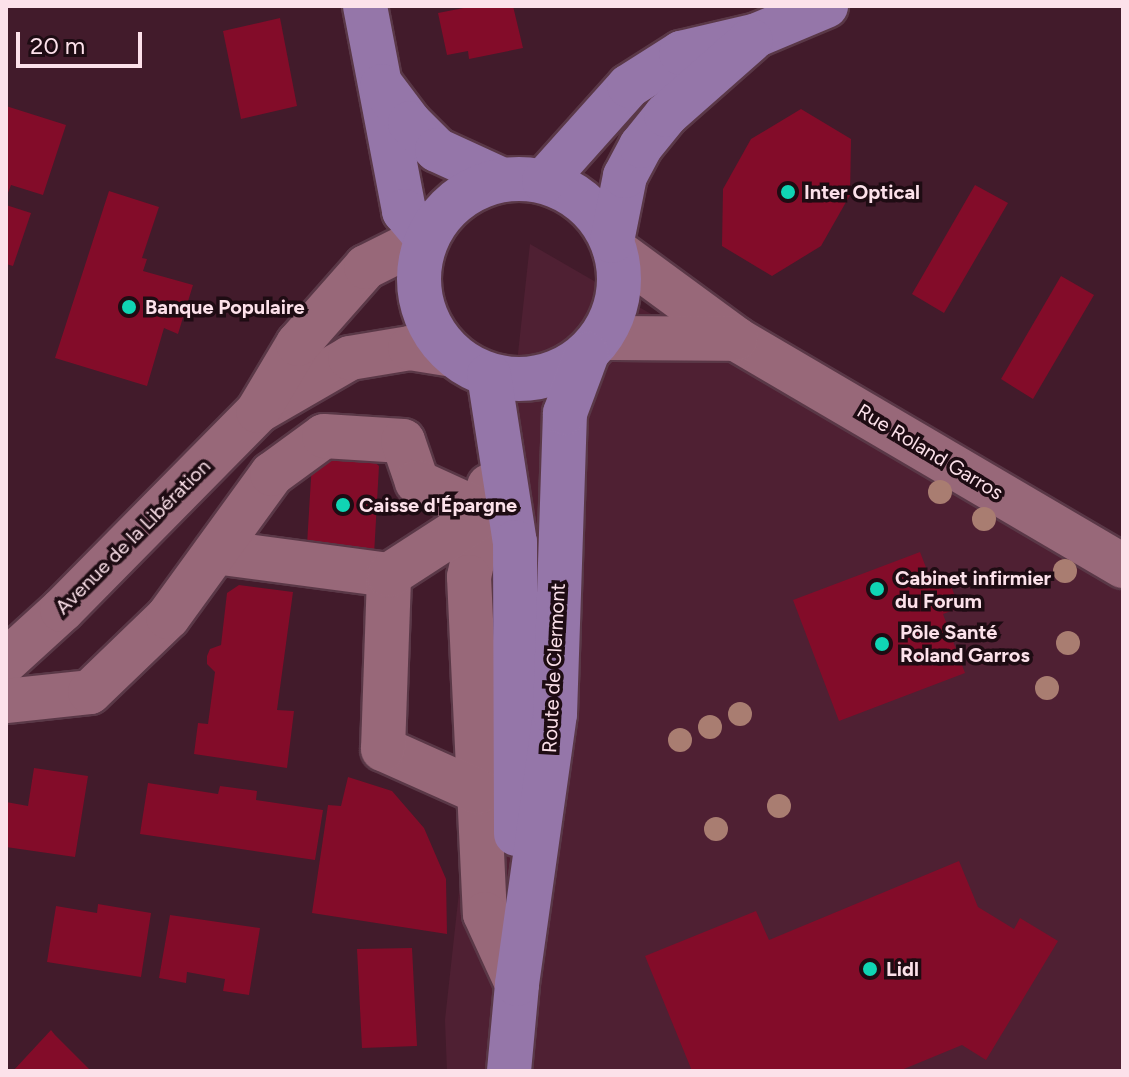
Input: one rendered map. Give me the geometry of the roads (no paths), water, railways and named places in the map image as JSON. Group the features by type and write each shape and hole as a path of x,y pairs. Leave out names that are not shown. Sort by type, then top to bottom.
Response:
{"main road":[{"path":"365,6 404,211 426,237"},
{"path":"544,181 629,86 681,53 757,35 826,6"},
{"path":"500,179 470,190 453,203 426,237 418,268 420,300 432,330 471,365 523,380 557,372 594,346 615,310 620,280 614,246 625,176 641,146 666,115 757,35"},
{"path":"382,85 437,150 500,179 544,181 573,193 596,214 614,246"},
{"name":"Route de Clermont","path":"509,1071 517,984 555,714 565,413 594,346"},
{"name":"Route de Clermont","path":"471,365 499,425 515,542 517,984"}],"street":[{"name":"Avenue de la Libération","path":"6,661 62,610 258,411 298,344 366,267 426,237"},
{"name":"Rue Roland Garros","path":"614,246 736,339 1123,566"},
{"name":"Rue Roland Garros","path":"594,346 736,339"},
{"name":"Avenue de la Libération","path":"258,411 350,358 410,348 471,365"},
{"path":"499,425 485,513 469,577 485,914 517,984"},
{"path":"6,701 90,692 168,617 272,474 324,436 403,441 417,482 485,513"},
{"path":"216,552 389,575 485,513"},
{"path":"389,575 383,749 479,792"}],"place":[{"name":"Inter Optical","path":"788,192"},
{"name":"Banque Populaire","path":"129,307"},
{"name":"Caisse d'Épargne","path":"343,505"},
{"name":"Cabinet infirmier du Forum","path":"877,589"},
{"name":"Pôle Santé Roland Garros","path":"882,644"},
{"name":"Lidl","path":"870,969"}]}
